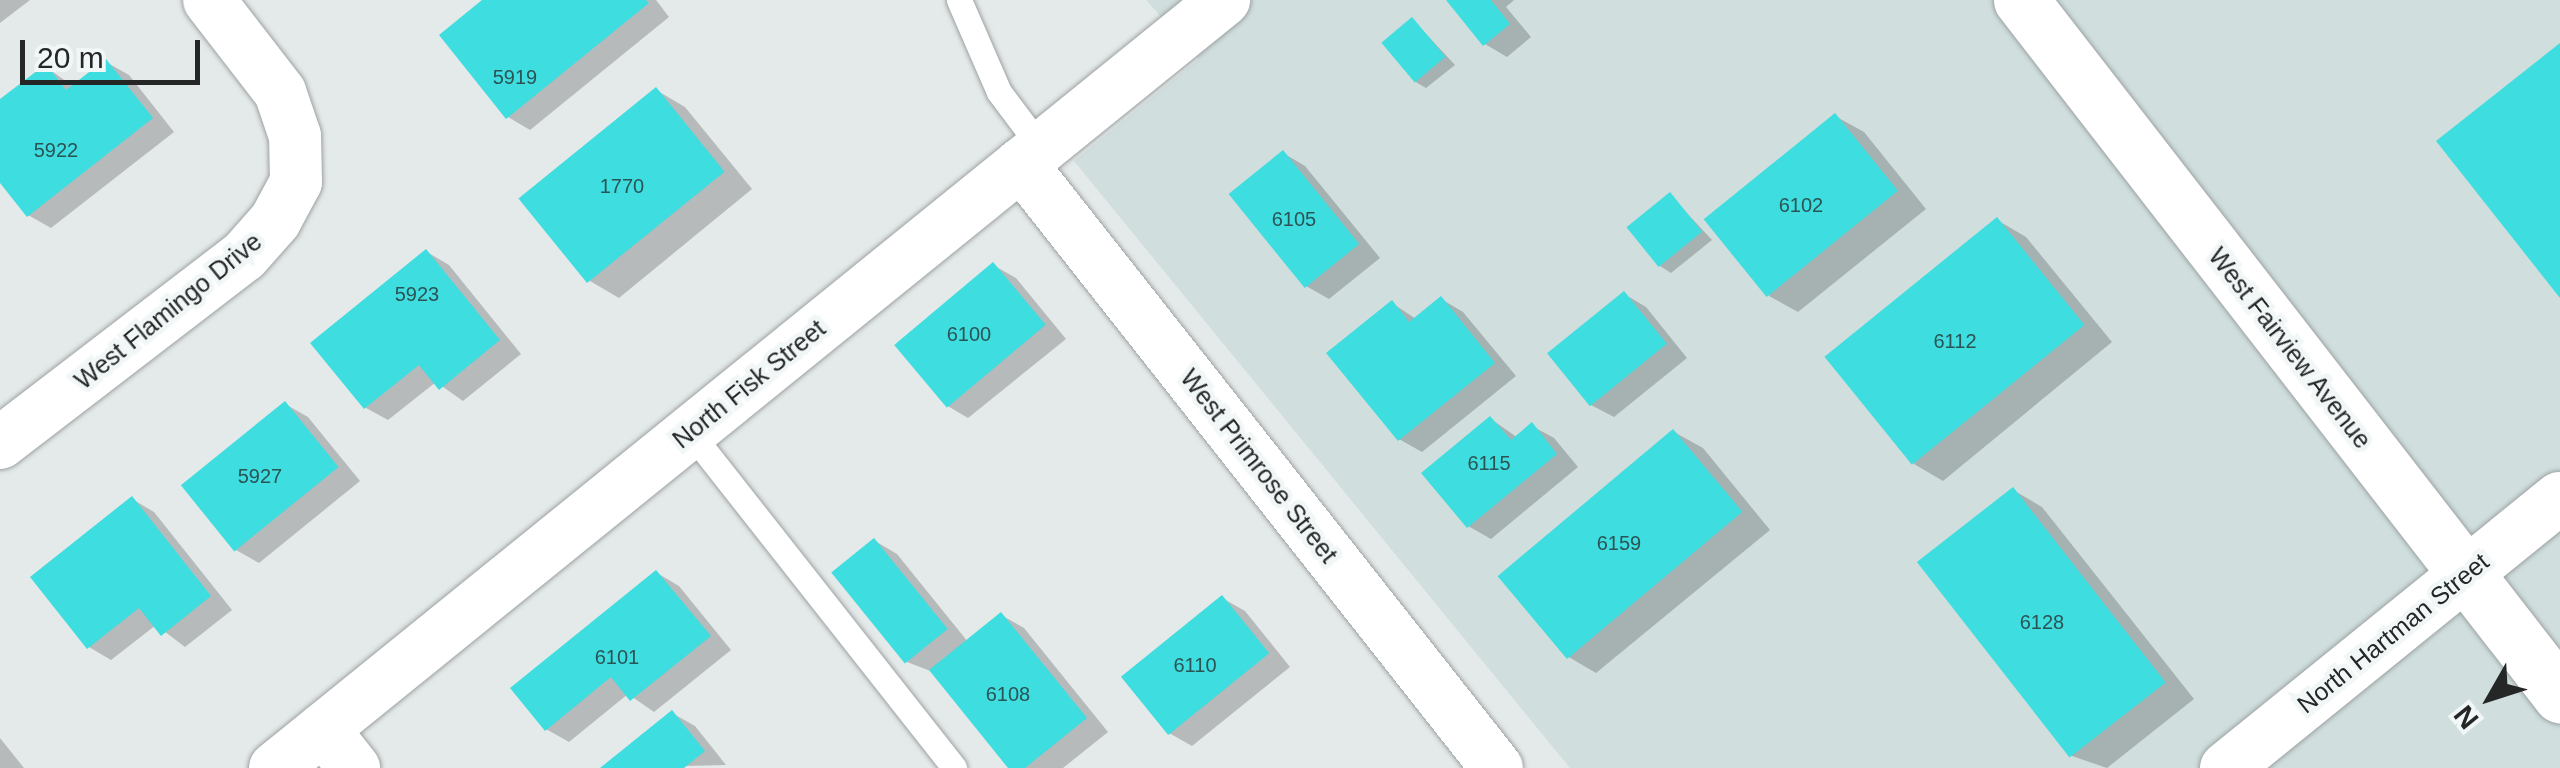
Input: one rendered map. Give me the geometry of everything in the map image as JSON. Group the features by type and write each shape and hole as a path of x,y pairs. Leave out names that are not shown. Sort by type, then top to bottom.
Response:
{"main road":[{"name":"West Fairview Avenue","path":"2021,0 2560,695"}],"street":[{"name":"West Flamingo Drive","path":"0,443 244,256 275,222 296,182 295,136 280,92 209,0"},
{"name":"North Fisk Street","path":"275,768 339,749 690,432 1224,0"},
{"name":"West Primrose Street","path":"1031,156 1497,768"},
{"name":"North Hartman Street","path":"2226,768 2560,498"}],"lane":[{"path":"959,0 1031,156"},
{"path":"690,432 954,768"}],"shaded area":[{"path":"1146,0 2560,0 2560,768 1570,768 1074,161 1199,59"}],"building":[{"path":"482,0 649,3 506,119 439,35"},
{"path":"1446,0 1491,0 1510,24 1483,46"},
{"path":"1412,17 1445,57 1415,83 1381,43"},
{"path":"2560,43 2560,298 2436,141"},
{"path":"106,59 153,118 27,217 0,183 0,99 46,64 66,90"},
{"path":"656,87 725,172 587,283 518,198"},
{"path":"1835,113 1898,191 1767,297 1704,219"},
{"path":"1283,150 1359,244 1305,288 1229,194"},
{"path":"1670,192 1702,232 1659,267 1626,227"},
{"path":"1997,217 2084,325 1912,465 1824,357"},
{"path":"426,249 500,340 439,390 419,365 364,409 310,343"},
{"path":"993,262 1046,325 947,408 894,345"},
{"path":"1624,291 1667,344 1590,406 1547,353"},
{"path":"1441,296 1495,363 1398,441 1326,353 1392,300 1409,322"},
{"path":"285,401 338,467 234,551 181,485"},
{"path":"1490,416 1511,440 1532,422 1557,454 1467,528 1421,473"},
{"path":"1673,429 1742,512 1567,659 1498,576"},
{"path":"2013,487 2166,682 2070,758 1917,562"},
{"path":"132,496 211,596 161,636 139,608 87,649 30,577"},
{"path":"874,538 948,629 905,664 831,573"},
{"path":"656,570 711,636 630,701 611,677 545,731 510,688"},
{"path":"1222,595 1269,653 1168,735 1121,677"},
{"path":"1001,612 1087,718 1025,768 1008,768 929,670"},
{"path":"672,710 705,751 684,768 600,768"}]}
